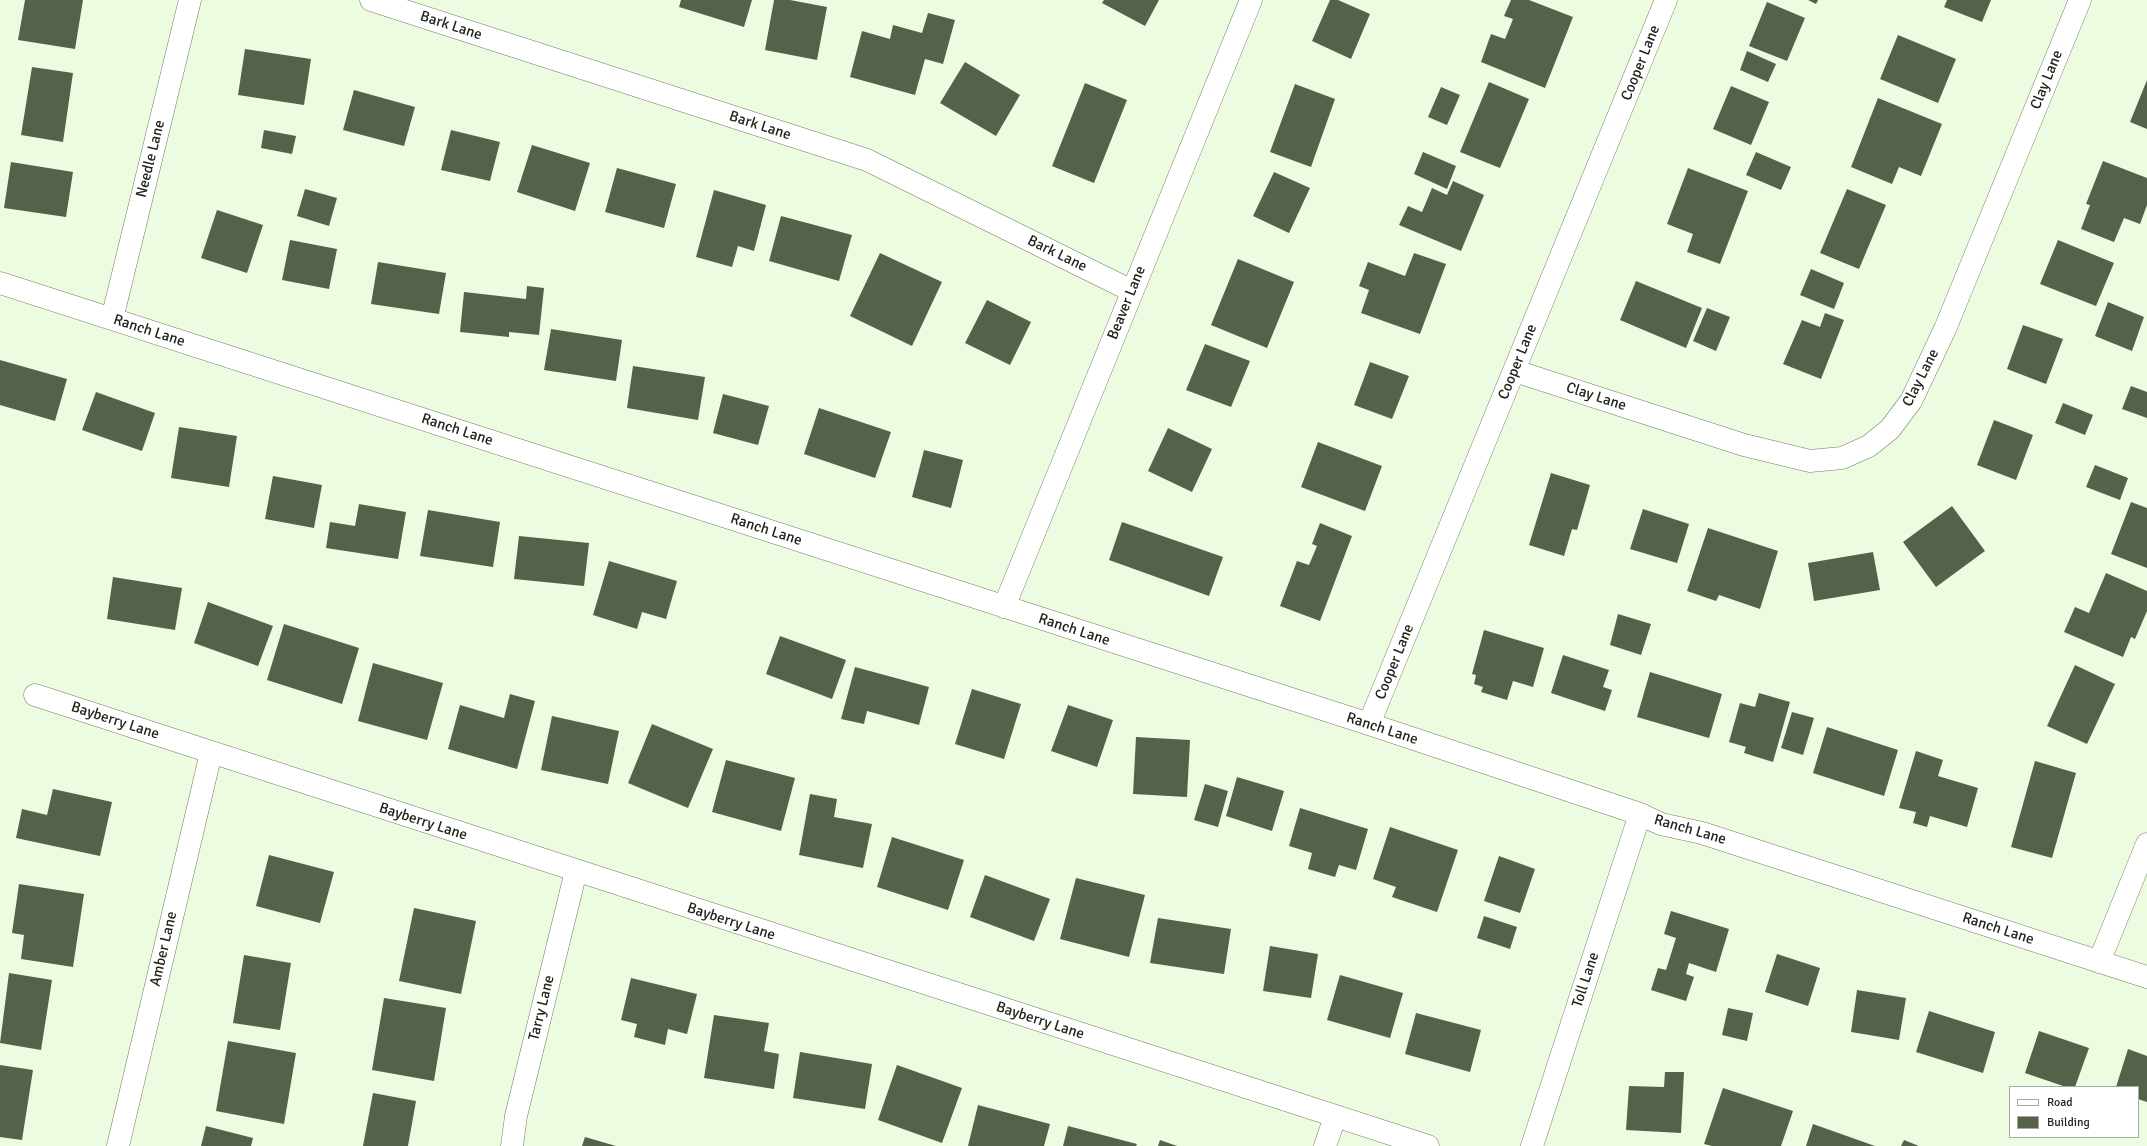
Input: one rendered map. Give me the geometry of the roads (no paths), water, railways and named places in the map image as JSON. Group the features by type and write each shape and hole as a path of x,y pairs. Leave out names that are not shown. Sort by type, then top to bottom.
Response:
{"street":[{"name":"Needle Lane","path":"112,319 190,0"},
{"name":"Bark Lane","path":"371,0 867,160 1132,291"},
{"name":"Beaver Lane","path":"1004,607 1251,0"},
{"name":"Cooper Lane","path":"1369,724 1666,0"},
{"name":"Clay Lane","path":"1515,371 1744,445 1810,461 1842,458 1869,446 1890,429 1911,401 1945,329 2080,0"},
{"name":"Ranch Lane","path":"0,282 1369,724 1640,814 1661,824 1702,833 2147,977"},
{"name":"Bayberry Lane","path":"35,694 211,753 1428,1146"},
{"name":"Amber Lane","path":"118,1146 211,753"},
{"name":"Toll Lane","path":"1532,1146 1640,814"},
{"path":"2099,962 2147,844"},
{"name":"Tarry Lane","path":"512,1146 516,1116 576,871"},
{"path":"1325,1146 1335,1117"}]}
